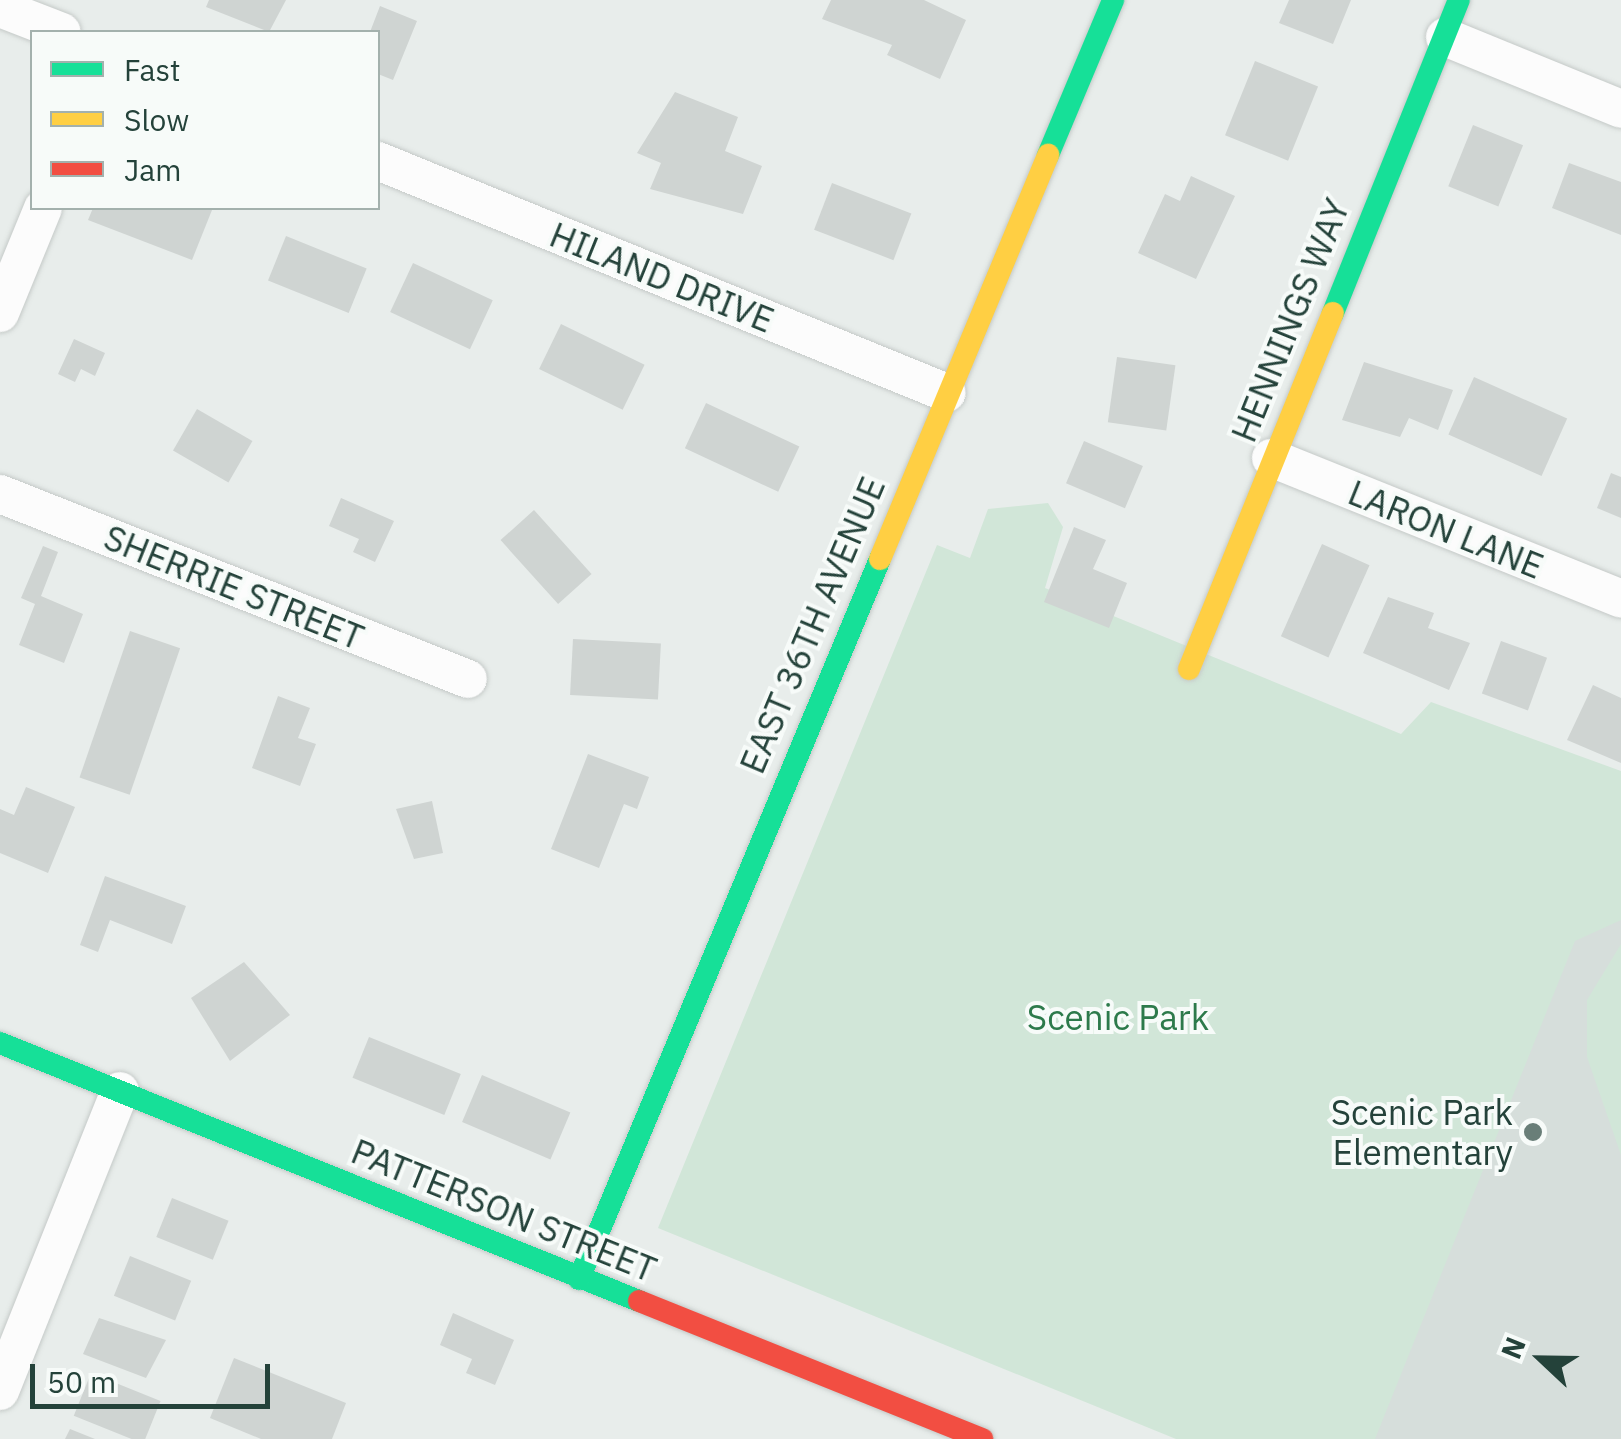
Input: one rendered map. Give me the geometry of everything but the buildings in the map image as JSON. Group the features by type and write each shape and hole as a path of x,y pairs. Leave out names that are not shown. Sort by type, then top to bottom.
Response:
{"street":[{"name":"EAST 36TH AVENUE","path":"579,1278 1113,0"},
{"name":"HENNINGS WAY","path":"1189,669 1459,0"},
{"path":"0,8 57,30"},
{"path":"1445,37 1621,109"},
{"name":"HILAND DRIVE","path":"380,162 946,394"},
{"path":"0,313 42,210"},
{"name":"LARON LANE","path":"1271,458 1621,600"},
{"name":"SHERRIE STREET","path":"0,494 468,680"},
{"name":"PATTERSON STREET","path":"0,1043 982,1439"},
{"path":"0,1391 120,1092"}],"shaded area":[{"name":"Scenic Park Elementary","path":"1621,825 1621,1439 1320,1439"}],"green space":[{"name":"Scenic Park","path":"1048,503 1063,527 1045,588 1401,734 1431,702 1621,771 1621,920 1575,941 1375,1439 1176,1439 658,1228 937,545 970,558 988,509"},
{"path":"1621,944 1621,1155 1587,1057 1587,1000"}],"traffic: fast":[{"path":"1048,155 1113,0"},
{"path":"1333,313 1459,0"},
{"path":"579,1279 880,559"},
{"path":"0,1043 639,1301"}],"traffic: slow":[{"path":"880,559 1048,155"},
{"path":"1189,669 1333,313"}],"traffic: jam":[{"path":"639,1301 982,1439"}],"place":[{"name":"Scenic Park Elementary","path":"1533,1132"}]}
